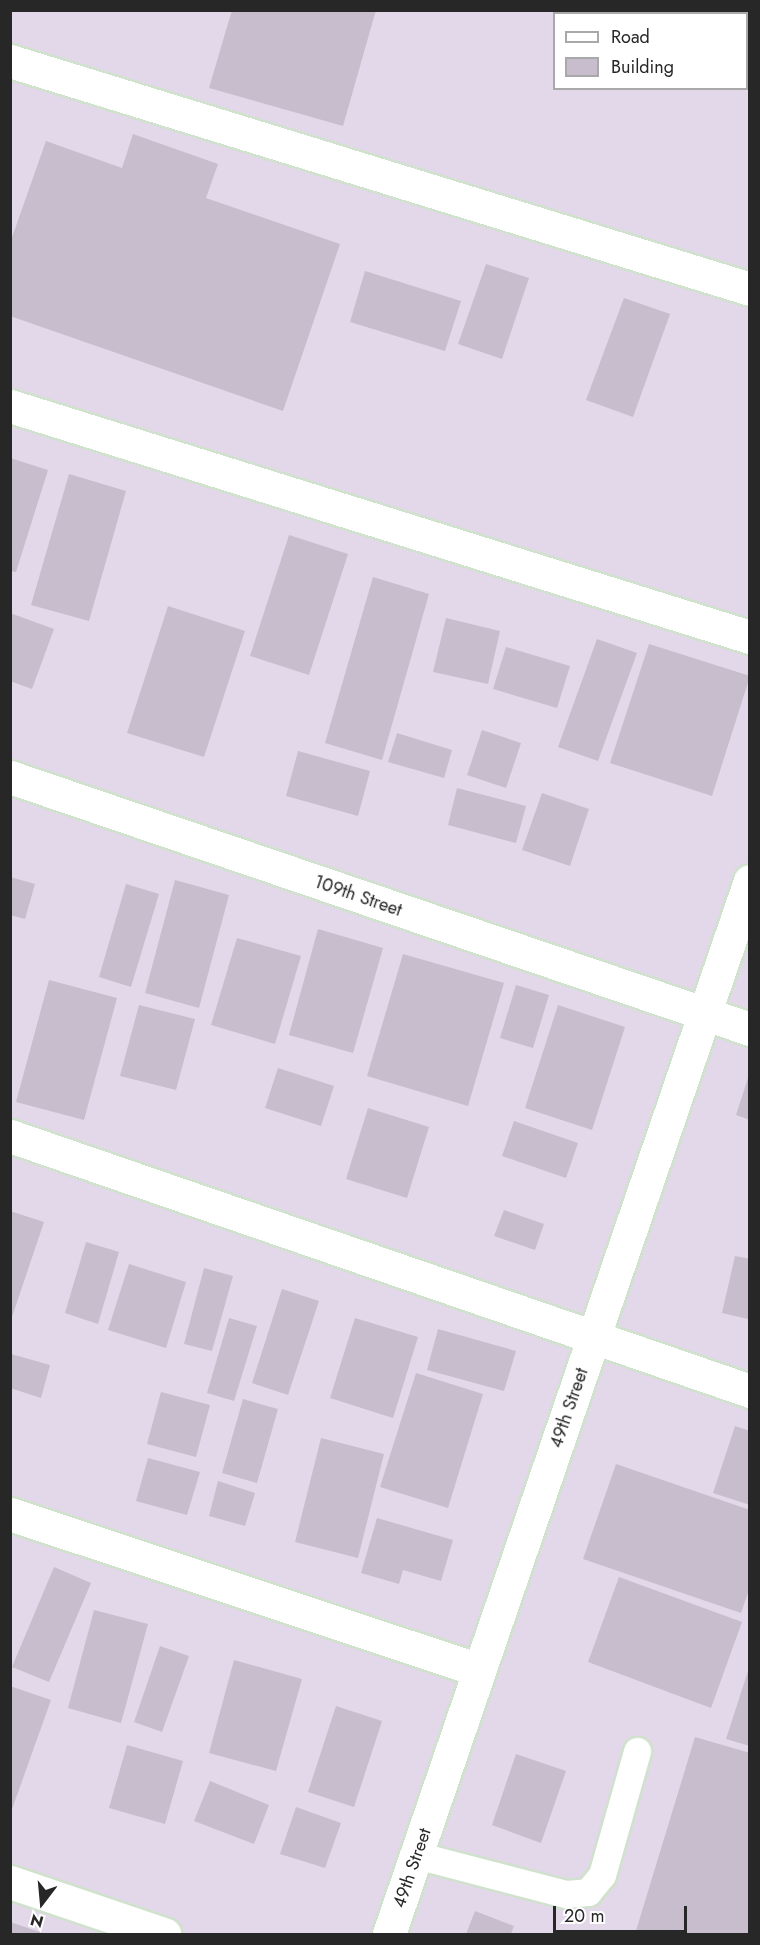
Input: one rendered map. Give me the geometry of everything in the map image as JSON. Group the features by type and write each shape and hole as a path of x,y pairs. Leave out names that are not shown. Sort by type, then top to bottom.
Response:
{"street":[{"path":"10,61 750,289"},
{"path":"10,406 750,637"},
{"name":"109th Street","path":"10,777 705,1016 750,1029"},
{"name":"49th Street","path":"389,1935 750,881"},
{"path":"10,1136 750,1391"},
{"path":"10,1514 479,1670"},
{"path":"10,1882 164,1935"}],"lane":[{"path":"416,1855 566,1894 588,1892 602,1875 637,1751"}],"building":[{"path":"232,10 376,10 343,126 209,88"},
{"path":"133,134 218,164 206,198 340,244 283,411 10,316 10,243 46,141 122,168"},
{"path":"486,264 529,278 502,359 458,344"},
{"path":"365,271 461,301 445,351 350,322"},
{"path":"624,298 670,314 633,417 586,400"},
{"path":"10,458 48,470 16,572 10,571"},
{"path":"69,474 126,491 89,621 31,605"},
{"path":"289,535 348,554 309,675 250,656"},
{"path":"373,577 429,594 382,760 325,743"},
{"path":"168,606 245,631 204,757 127,733"},
{"path":"10,613 54,629 32,689 10,681"},
{"path":"446,618 500,631 488,684 433,672"},
{"path":"597,639 637,653 598,761 558,747"},
{"path":"649,644 750,676 712,796 610,763"},
{"path":"506,647 570,666 557,708 493,689"},
{"path":"482,730 521,743 506,788 467,775"},
{"path":"397,733 452,750 444,778 388,762"},
{"path":"298,751 370,771 358,816 286,796"},
{"path":"457,788 526,806 516,843 448,825"},
{"path":"542,793 589,809 570,866 522,850"},
{"path":"10,877 35,884 25,919 10,915"},
{"path":"175,880 229,895 199,1008 145,993"},
{"path":"126,884 159,894 131,987 99,977"},
{"path":"318,929 383,948 353,1053 289,1035"},
{"path":"237,938 301,956 275,1044 211,1025"},
{"path":"403,954 504,983 468,1106 367,1076"},
{"path":"49,980 117,998 84,1120 16,1102"},
{"path":"516,985 549,995 533,1048 500,1038"},
{"path":"139,1005 195,1019 176,1090 120,1076"},
{"path":"558,1005 625,1027 592,1130 525,1108"},
{"path":"278,1068 334,1086 321,1126 265,1108"},
{"path":"750,1075 750,1120 736,1115"},
{"path":"368,1108 429,1127 407,1198 346,1179"},
{"path":"514,1121 578,1143 566,1178 502,1156"},
{"path":"504,1210 544,1224 535,1250 494,1236"},
{"path":"10,1211 44,1222 11,1320 10,1320"},
{"path":"86,1242 119,1252 98,1324 65,1313"},
{"path":"735,1256 750,1259 748,1319 722,1313"},
{"path":"129,1264 186,1282 166,1348 108,1330"},
{"path":"204,1268 233,1276 212,1351 184,1344"},
{"path":"282,1289 319,1301 288,1395 252,1383"},
{"path":"229,1318 257,1326 234,1401 207,1393"},
{"path":"355,1318 418,1337 393,1418 330,1398"},
{"path":"438,1329 516,1351 504,1391 427,1370"},
{"path":"11,1354 50,1365 41,1398 10,1388"},
{"path":"416,1373 483,1394 448,1508 380,1487"},
{"path":"161,1392 210,1405 196,1457 147,1444"},
{"path":"243,1399 278,1409 257,1483 222,1473"},
{"path":"735,1426 750,1431 750,1505 713,1493"},
{"path":"321,1438 384,1454 358,1558 295,1542"},
{"path":"148,1458 200,1472 187,1515 136,1501"},
{"path":"616,1464 750,1510 750,1587 741,1613 583,1559"},
{"path":"218,1481 255,1493 245,1526 209,1516"},
{"path":"377,1518 453,1540 441,1581 403,1570 399,1584 361,1573"},
{"path":"54,1567 91,1583 49,1682 12,1667"},
{"path":"619,1577 742,1622 711,1708 588,1662"},
{"path":"94,1610 148,1624 121,1723 68,1708"},
{"path":"160,1646 189,1656 162,1732 134,1722"},
{"path":"234,1660 302,1679 276,1771 209,1753"},
{"path":"750,1668 750,1746 726,1739"},
{"path":"10,1686 51,1700 11,1812 10,1812"},
{"path":"336,1706 382,1721 354,1807 308,1792"},
{"path":"695,1737 750,1753 750,1934 635,1934"},
{"path":"127,1745 183,1761 165,1824 109,1808"},
{"path":"516,1754 566,1771 541,1843 492,1825"},
{"path":"210,1781 269,1805 254,1844 194,1821"},
{"path":"296,1807 341,1823 325,1868 280,1854"},
{"path":"475,1911 514,1926 511,1934 466,1934"},
{"path":"10,1922 46,1934 10,1934"}]}
